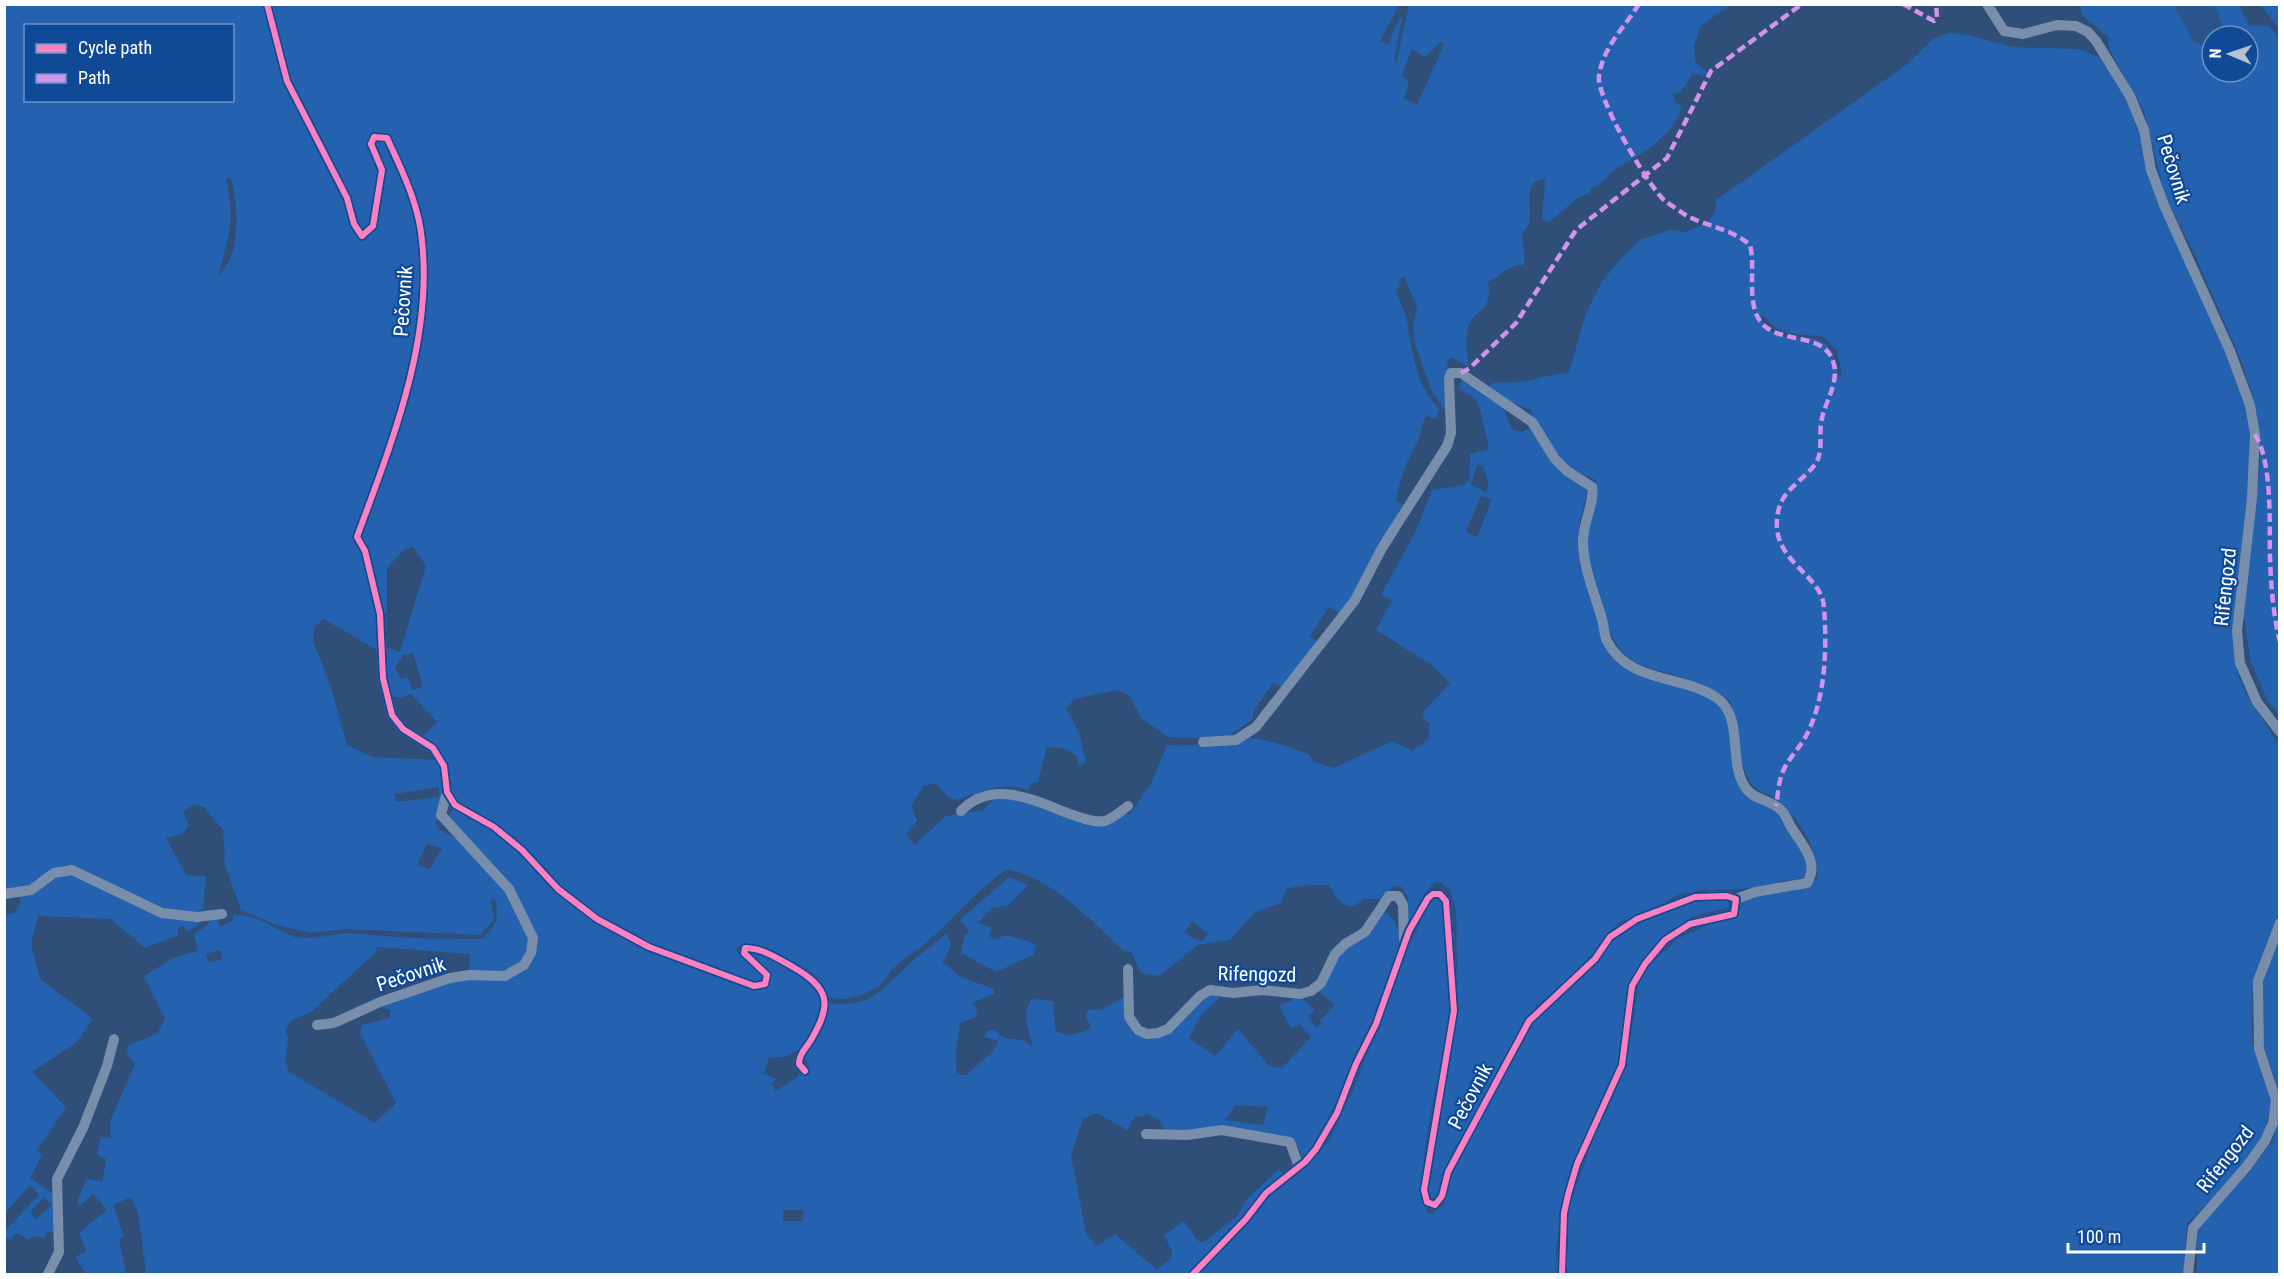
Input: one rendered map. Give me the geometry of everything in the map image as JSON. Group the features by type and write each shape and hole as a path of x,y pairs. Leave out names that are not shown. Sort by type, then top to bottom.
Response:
{"street":[{"name":"Pečovnik","path":"267,4 287,81 347,198 354,224 362,236 373,226 382,171 371,144 374,137 387,138 411,191 422,239 421,320 411,373 357,537 365,551 380,614 383,678 392,715 403,729 433,748 444,766 447,792 441,815 509,889 533,938 531,953 524,965 505,976 469,975 450,978 381,1002 334,1023 317,1025"},
{"name":"Pečovnik","path":"1987,4 2004,31 2024,34 2057,25 2076,26 2088,32 2096,40 2130,96 2144,130 2151,170 2164,205 2230,351 2250,405 2255,434"},
{"path":"1203,742 1236,740 1256,727 1354,600 1382,548 1447,446 1451,433 1449,379 1451,373 1455,371 1473,380 1532,422 1555,459 1567,471 1592,487 1594,496 1586,518 1583,545 1606,640 1617,657 1630,667 1717,698 1731,717 1735,751 1745,788 1756,798 1782,810 1807,851 1811,861 1812,875 1807,883 1755,892 1736,899 1734,914 1690,924 1665,940 1645,964 1632,986 1622,1065 1577,1164 1568,1195 1564,1214 1562,1275"},
{"name":"Rifengozd","path":"2255,434 2252,498 2237,632 2240,663 2257,702 2280,732"},
{"name":"Pečovnik","path":"447,792 455,805 494,827 522,850 558,889 597,919 649,946 744,983 762,986 767,981 767,975 744,953 743,949 749,947 766,952 814,980 825,999 820,1023 799,1058 799,1064 805,1071"},
{"path":"961,811 972,800 1007,793 1024,795 1090,821 1106,821 1128,806"},
{"path":"4,894 31,890 54,873 72,870 162,913 197,917 222,914"},
{"name":"Pečovnik","path":"1192,1275 1246,1219 1266,1193 1299,1167 1316,1149 1337,1113 1356,1064 1376,1024 1404,942 1428,898 1433,894 1440,894 1446,901 1454,1011 1424,1190 1427,1202 1435,1205 1442,1196 1448,1172 1529,1021 1595,959 1610,937 1637,919 1695,897 1727,896 1736,899"},
{"name":"Rifengozd","path":"1128,969 1129,1017 1138,1030 1147,1034 1158,1033 1168,1029 1200,996 1210,990 1233,993 1262,990 1289,994 1311,991 1321,982 1335,954 1345,944 1365,932 1389,896 1398,896 1403,905 1404,942"},
{"name":"Rifengozd","path":"2188,1275 2193,1228 2247,1166 2265,1141 2273,1123 2276,1100 2259,1049 2258,981 2280,923"},
{"path":"48,1275 59,1252 57,1179 83,1128 107,1066 114,1039"},
{"path":"1146,1134 1187,1135 1222,1130 1290,1142 1299,1167"}],"shaded area":[{"path":"4,5 1399,5 1380,42 1388,44 1400,17 1402,18 1394,62 1396,63 1409,5 1730,5 1701,26 1694,46 1695,62 1708,73 1703,76 1693,73 1681,92 1673,94 1675,101 1682,107 1677,119 1662,138 1610,173 1588,194 1579,197 1549,222 1545,222 1542,216 1545,179 1534,182 1529,197 1530,221 1522,233 1525,261 1523,265 1517,265 1488,282 1488,300 1474,317 1467,332 1468,367 1453,358 1448,360 1445,385 1449,411 1446,412 1431,390 1416,347 1413,328 1417,306 1404,277 1399,279 1400,286 1396,290 1406,317 1416,368 1425,390 1439,408 1436,419 1426,416 1399,485 1396,501 1403,505 1375,552 1358,588 1341,614 1329,607 1310,636 1317,641 1283,688 1273,683 1253,712 1253,719 1224,739 1168,737 1141,718 1130,696 1117,690 1074,699 1066,709 1079,732 1086,761 1082,765 1078,764 1076,755 1065,749 1047,747 1038,782 1029,784 1029,790 1012,786 993,788 957,800 948,797 936,783 924,786 911,805 917,821 906,834 914,845 946,816 983,810 998,795 1007,793 1030,796 1110,825 1124,814 1130,814 1151,783 1167,745 1195,745 1241,738 1256,739 1309,754 1314,762 1334,768 1392,741 1412,751 1428,739 1430,724 1423,718 1424,711 1450,683 1430,664 1376,630 1392,601 1381,594 1414,535 1432,490 1464,485 1469,480 1470,454 1489,449 1480,409 1475,398 1458,388 1463,379 1511,408 1505,413 1512,429 1522,432 1530,428 1561,473 1584,484 1587,493 1579,526 1580,550 1587,588 1611,650 1627,667 1699,690 1725,705 1730,717 1741,786 1752,795 1772,804 1786,817 1804,848 1809,869 1808,877 1742,889 1700,890 1678,895 1641,914 1621,921 1606,935 1591,959 1536,1006 1516,1035 1488,1093 1452,1151 1435,1198 1431,1198 1427,1186 1458,1010 1456,911 1450,890 1441,883 1435,882 1426,892 1412,922 1408,921 1408,897 1402,887 1394,886 1381,899 1363,899 1352,906 1339,901 1329,885 1286,889 1281,903 1255,912 1230,940 1198,945 1159,976 1141,973 1131,952 1124,951 1085,914 1055,891 1039,881 1007,869 985,886 926,943 894,967 879,986 867,992 847,999 827,996 819,979 804,967 779,955 753,947 735,949 744,960 763,972 764,979 760,983 746,980 653,946 597,917 547,878 521,847 497,826 453,799 440,757 424,735 437,722 411,694 399,698 391,696 384,674 385,647 400,652 426,566 413,547 405,549 387,568 387,613 383,614 365,543 360,539 377,611 380,652 324,619 314,628 313,641 332,690 347,745 372,757 438,760 445,780 436,824 438,829 460,842 483,862 505,888 521,915 529,940 525,960 506,971 469,971 470,954 376,947 377,951 311,1012 290,1022 285,1032 289,1038 285,1058 289,1072 375,1123 396,1103 360,1033 362,1025 390,1018 390,1010 382,1008 381,1003 450,979 460,977 504,978 525,968 533,956 534,942 531,926 516,895 486,857 448,823 446,818 453,809 467,812 493,827 567,901 633,942 677,961 722,975 749,987 765,987 770,978 769,970 749,952 772,959 816,985 822,1008 811,1036 797,1051 779,1057 769,1057 764,1074 777,1079 771,1083 776,1091 797,1077 803,1067 806,1068 808,1063 802,1055 821,1025 827,1003 863,1001 881,991 946,933 951,944 942,962 961,977 994,989 994,994 971,1003 977,1008 976,1017 960,1023 956,1052 957,1075 966,1075 990,1054 999,1041 984,1037 986,1032 993,1029 1004,1038 1023,1040 1033,1047 1026,1016 1028,1004 1032,999 1053,1001 1055,1030 1064,1034 1073,1034 1091,1027 1086,1017 1088,1010 1103,1009 1127,995 1132,1024 1147,1037 1167,1033 1207,993 1216,992 1219,998 1201,1015 1189,1038 1215,1056 1238,1029 1269,1066 1282,1068 1311,1037 1299,1024 1292,1029 1280,1008 1281,1004 1301,997 1315,1010 1308,1016 1317,1028 1322,1024 1320,1021 1335,1005 1317,990 1324,984 1338,955 1347,945 1362,937 1381,912 1388,913 1399,929 1400,942 1374,1022 1352,1063 1342,1093 1304,1160 1298,1147 1287,1137 1265,1138 1224,1127 1166,1132 1159,1120 1146,1113 1143,1117 1135,1116 1127,1130 1097,1113 1083,1119 1071,1155 1086,1233 1097,1246 1115,1234 1157,1270 1171,1258 1172,1252 1164,1235 1184,1221 1198,1241 1204,1242 1238,1215 1247,1199 1279,1169 1283,1175 1263,1192 1232,1230 1188,1274 137,1274 146,1272 138,1213 131,1197 113,1205 124,1236 119,1239 126,1274 86,1274 75,1257 86,1251 79,1233 107,1210 93,1194 80,1205 77,1203 86,1179 102,1182 106,1159 97,1155 101,1137 111,1138 110,1121 135,1064 127,1054 128,1045 157,1034 165,1019 144,976 173,958 198,951 194,934 206,926 212,918 218,918 220,927 233,920 234,914 253,917 294,937 313,938 346,933 410,938 482,939 496,921 495,899 491,900 494,920 480,935 344,929 310,933 276,925 241,910 225,865 223,830 204,807 193,805 183,812 189,825 185,831 166,838 186,875 206,876 203,909 189,914 174,914 157,909 89,873 68,866 54,870 23,890 5,890","holes":["1441,42 1444,45 1417,105 1404,98 1409,83 1402,75 1412,49 1425,57","226,178 231,178 235,202 235,243 226,267 218,276 230,228","1477,465 1483,466 1488,481 1487,493 1471,484","1481,496 1491,499 1478,536 1473,536 1466,531","413,653 423,687 412,690 408,677 401,679 395,667 403,655","439,787 439,797 395,802 395,794","427,844 442,848 430,869 417,865","1192,921 1208,934 1202,941 1192,938 1185,932","220,950 222,959 209,963 206,954","1236,1105 1268,1107 1263,1125 1224,1120","783,1210 803,1210 803,1221 783,1221"]},
{"path":"2080,5 2174,5 2193,41 2200,44 2200,84 2260,84 2260,25 2268,25 2279,38 2279,715 2267,700 2251,662 2243,613 2260,465 2260,429 2254,401 2240,358 2193,251 2165,195 2144,111 2109,49 2108,37 2082,15"},
{"path":"2174,5 2215,5 2221,24 2200,24 2200,44 2193,41"},
{"path":"2215,5 2239,5 2248,24 2221,24"},
{"path":"2261,5 2279,5 2279,29"},
{"path":"1949,33 1969,35 2012,47 2078,49 2102,58 2116,77 2142,131 2249,415 2250,481 2233,630 2238,675 2247,695 2279,745 2279,912 2253,985 2252,1010 2252,1040 2272,1102 2264,1132 2244,1167 2187,1224 2183,1274 1567,1274 1568,1211 1588,1153 1627,1063 1639,983 1650,965 1677,939 1740,911 1743,897 1807,885 1817,879 1817,868 1811,845 1800,824 1776,799 1756,788 1745,773 1730,701 1698,683 1637,664 1621,649 1613,637 1600,606 1585,545 1596,493 1596,481 1575,471 1561,460 1544,437 1531,410 1503,398 1489,385 1569,372 1586,313 1601,283 1641,239 1670,230 1685,232 1705,224 1715,213 1716,200 1906,65 1933,39","holes":["1764,316 1783,331 1824,337 1837,351 1842,375 1838,375 1837,364 1827,345 1810,338 1786,337 1777,334 1759,318"]},
{"path":"74,872 144,908 199,919 200,923 187,932 183,926 177,929 179,935 145,948 111,919 38,916 31,944 40,979 93,1019 76,1043 32,1072 66,1107 37,1150 42,1155 30,1178 54,1194 56,1232 46,1232 44,1238 35,1236 29,1240 16,1233 11,1240 6,1238 5,1241 4,1232 39,1195 30,1185 5,1213 5,915 16,912 21,901 17,895 51,875","holes":["44,1197 52,1205 36,1219 30,1212"]},
{"path":"1009,877 1028,885 1009,905 992,908 978,923 992,928 989,936 994,939 1007,935 1036,944 1033,955 996,972 961,953 964,937 969,931 960,920"},
{"path":"1436,898 1441,901 1448,969 1449,1010 1430,1114 1423,1171 1423,1194 1427,1212 1432,1214 1444,1204 1452,1169 1522,1039 1543,1010 1624,928 1696,901 1726,899 1729,904 1728,908 1697,915 1673,929 1643,959 1620,1059 1560,1211 1556,1250 1557,1274 1197,1274 1265,1198 1312,1161 1329,1141 1351,1095 1410,944 1431,901"},
{"path":"2279,937 2279,1091 2264,1047 2263,983"},
{"path":"2279,1116 2279,1274 2197,1274 2197,1240 2200,1225 2255,1164 2273,1140"}],"marked path":[{"path":"1639,4 1609,47 1599,76 1600,87 1624,141 1647,178 1665,201 1684,214 1727,231 1750,245 1753,304 1760,321 1777,333 1820,345 1828,352 1835,368 1834,383 1821,423 1818,458 1811,469 1785,495 1779,508 1777,526 1780,541 1821,595 1824,607 1825,639 1824,673 1818,706 1806,736 1784,769 1776,806"},
{"path":"1461,373 1470,368 1516,323 1576,230 1667,158 1711,71 1802,4"},
{"path":"1903,4 1934,21 1937,17 1936,4"},
{"path":"2255,434 2265,461 2267,477 2272,589 2280,642"}],"cycle path":[{"path":"267,4 287,81 347,198 354,224 362,236 373,226 382,170 371,144 374,137 387,138 409,188 420,227 424,279 415,355 395,429 357,537 365,551 380,614 383,678 392,715 403,729 433,748 444,766 447,792 455,805 494,827 522,850 558,889 597,919 649,947 754,986 765,984 767,975 744,953 745,948 770,954 814,982 824,997 823,1016 800,1057 799,1064 805,1071"},
{"path":"1193,1274 1246,1219 1266,1193 1305,1162 1316,1149 1337,1113 1356,1064 1376,1024 1409,931 1428,898 1433,894 1440,894 1446,901 1454,1011 1424,1190 1427,1202 1435,1205 1442,1196 1448,1172 1529,1021 1595,959 1610,937 1637,919 1695,897 1727,896 1736,899 1734,914 1690,924 1665,940 1645,964 1632,986 1622,1065 1577,1164 1568,1195 1564,1213 1562,1274"}]}
